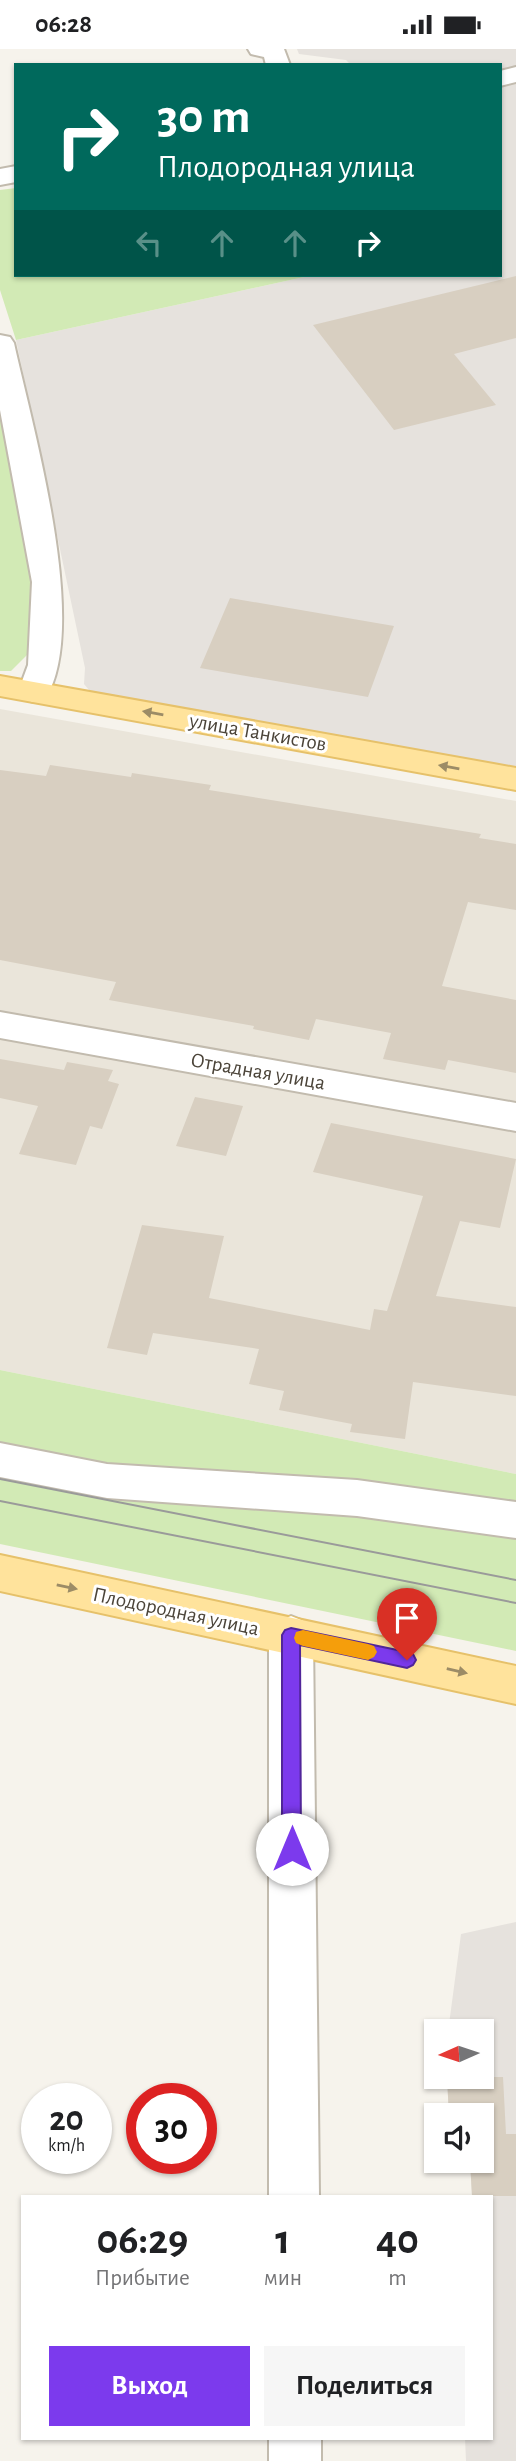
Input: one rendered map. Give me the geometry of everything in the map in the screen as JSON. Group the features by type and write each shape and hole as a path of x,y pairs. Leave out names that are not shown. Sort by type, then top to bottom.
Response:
{"main road":[{"name":"улица Танкистов","path":"0,686 516,779"},
{"name":"Плодородная улица","path":"0,1573 516,1685"}],"street":[{"path":"260,49 275,53 278,63"},
{"path":"0,343 32,493 47,582 44,665 34,692"},
{"name":"Отрадная улица","path":"0,1025 516,1117"},
{"path":"0,1459 107,1481 357,1498 516,1520"},
{"path":"291,1635 294,2195"},
{"path":"295,2440 295,2461"}],"shaded area":[{"path":"297,49 516,49 516,769 94,696 84,684 85,668 16,340 304,277 502,277 502,63 349,63 346,60 299,54"},
{"path":"0,709 516,801 516,1106 0,1015"},
{"path":"0,1036 516,1128 516,1474 0,1370"},
{"path":"516,1922 516,2461 466,2461 465,2440 493,2440 493,2195 472,2195 471,2173 494,2173 494,2103 448,2103 448,2089 494,2089 494,2019 450,2019 461,1934"}],"green space":[{"path":"14,188 14,277 304,277 16,340 0,290 0,190"},
{"path":"0,399 33,573 30,652 11,671 0,671"},
{"path":"0,1370 516,1474 516,1651 0,1544"}],"building":[{"path":"516,276 516,338 454,354 496,405 394,430 313,325"},
{"path":"230,598 394,626 368,697 200,668"},
{"path":"50,765 131,777 132,773 211,785 209,790 481,834 479,838 516,844 516,910 468,902 442,986 516,1000 516,1073 448,1060 445,1070 383,1059 391,1033 316,1019 309,1040 253,1029 254,1026 109,1000 116,982 0,960 0,770 46,776"},
{"path":"0,1059 64,1070 67,1062 113,1070 108,1081 119,1084 102,1129 90,1126 76,1165 19,1154 38,1106 0,1098"},
{"path":"195,1097 243,1106 226,1156 176,1146"},
{"path":"331,1123 516,1159 500,1228 460,1221 436,1296 516,1307 516,1396 413,1382 405,1439 350,1432 352,1424 279,1410 284,1391 249,1384 259,1349 153,1333 147,1355 107,1348 142,1225 224,1236 209,1298 370,1330 374,1309 387,1311 423,1196 313,1172"},
{"path":"494,2077 503,2077 506,2134 516,2134 516,2196 472,2195 471,2173 494,2173 494,2103 448,2103 448,2089 494,2089"}],"tram line":[{"path":"0,1479 516,1580"},
{"path":"0,1501 516,1603"}],"slow traffic":[{"path":"303,1638 368,1652"}],"route":[{"path":"292,1849 291,1635 407,1660"}]}
